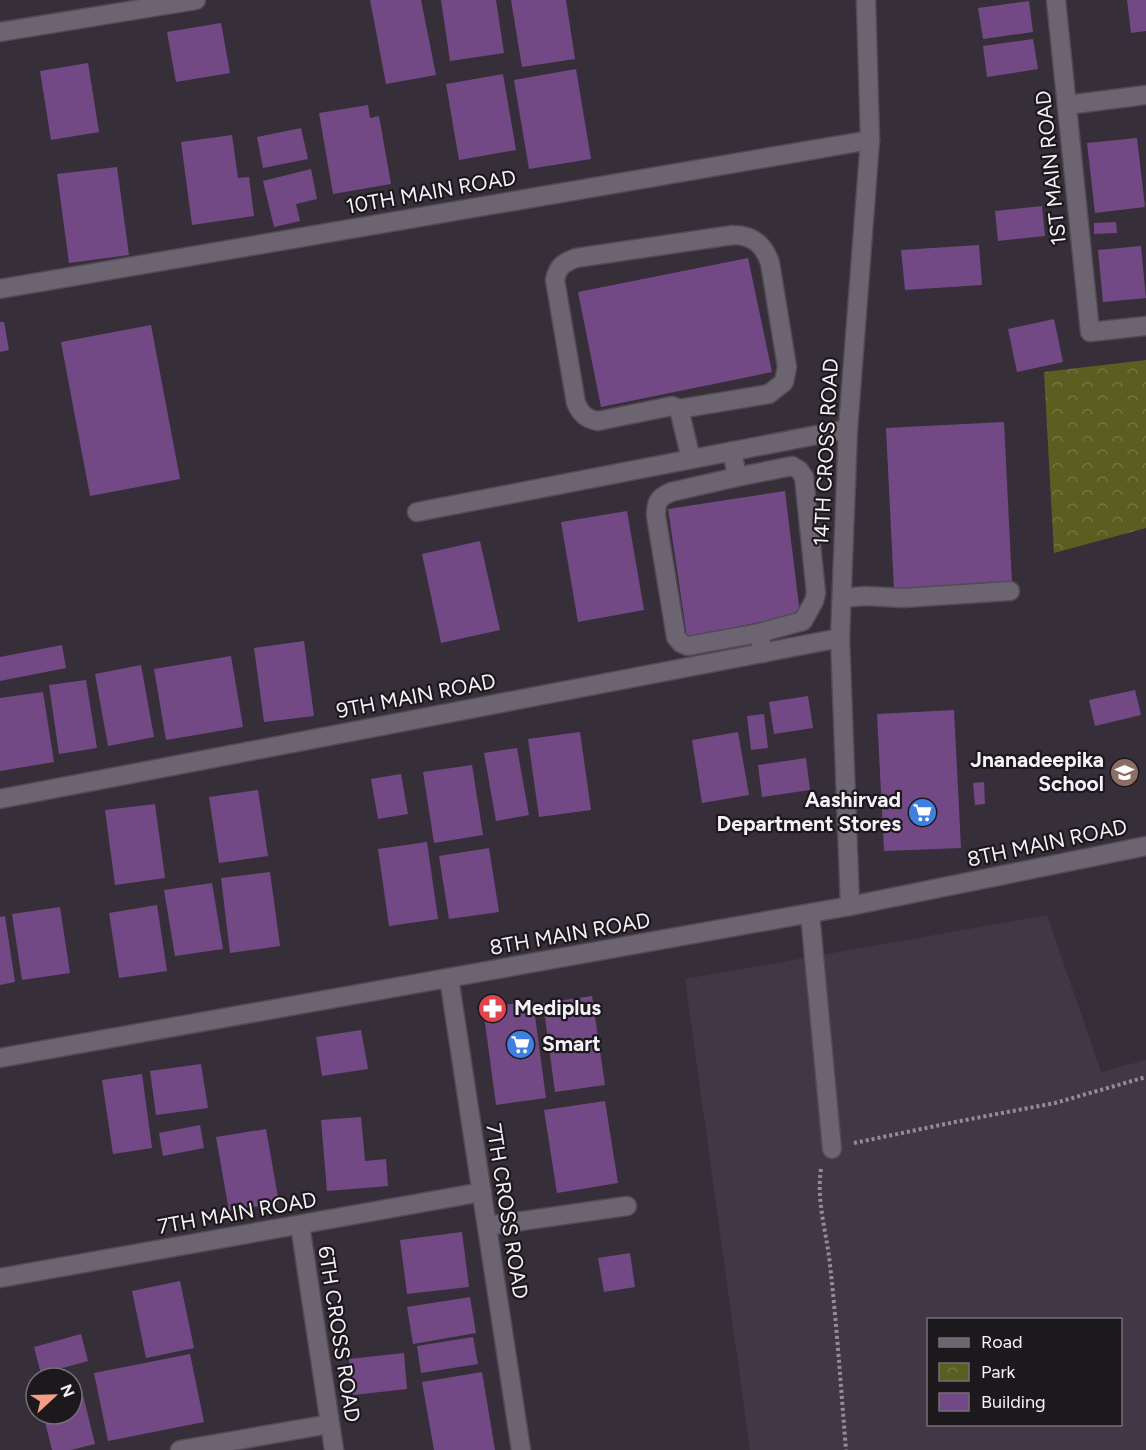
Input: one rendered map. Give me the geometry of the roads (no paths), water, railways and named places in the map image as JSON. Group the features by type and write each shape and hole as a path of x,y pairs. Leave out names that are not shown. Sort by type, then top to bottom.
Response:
{"street":[{"path":"0,32 196,0"},
{"name":"14TH CROSS ROAD","path":"850,906 840,638 848,429 870,140 866,0"},
{"name":"1ST MAIN ROAD","path":"1056,0 1090,332 1146,326"},
{"path":"1067,105 1146,95"},
{"name":"10TH MAIN ROAD","path":"0,289 870,140"},
{"path":"733,235 751,238 766,250 787,367 784,382 770,394 679,409 672,406 598,421 589,420 582,414 576,403 555,280 557,270 563,263 576,258 733,235"},
{"path":"679,409 691,459"},
{"path":"417,512 848,429"},
{"path":"732,451 737,477"},
{"path":"792,466 804,477 816,593 814,601 803,621 759,633 688,646 676,637 656,516 657,502 661,496 671,492 737,477 792,466"},
{"path":"842,598 865,596 903,598 1010,591"},
{"path":"759,633 763,653"},
{"name":"9TH MAIN ROAD","path":"0,799 840,638"},
{"name":"8TH MAIN ROAD","path":"0,1058 810,914 1146,846"},
{"path":"810,914 832,1149"},
{"name":"7TH CROSS ROAD","path":"449,978 521,1450"},
{"name":"7TH MAIN ROAD","path":"0,1278 482,1192"},
{"path":"487,1226 627,1206"},
{"name":"6TH CROSS ROAD","path":"300,1225 334,1450"},
{"path":"180,1450 330,1424"}],"place":[{"name":"Jnanadeepika School","path":"1125,772"},
{"name":"Aashirvad Department Stores","path":"922,812"},
{"name":"Mediplus","path":"493,1008"},
{"name":"Smart","path":"521,1044"}]}
